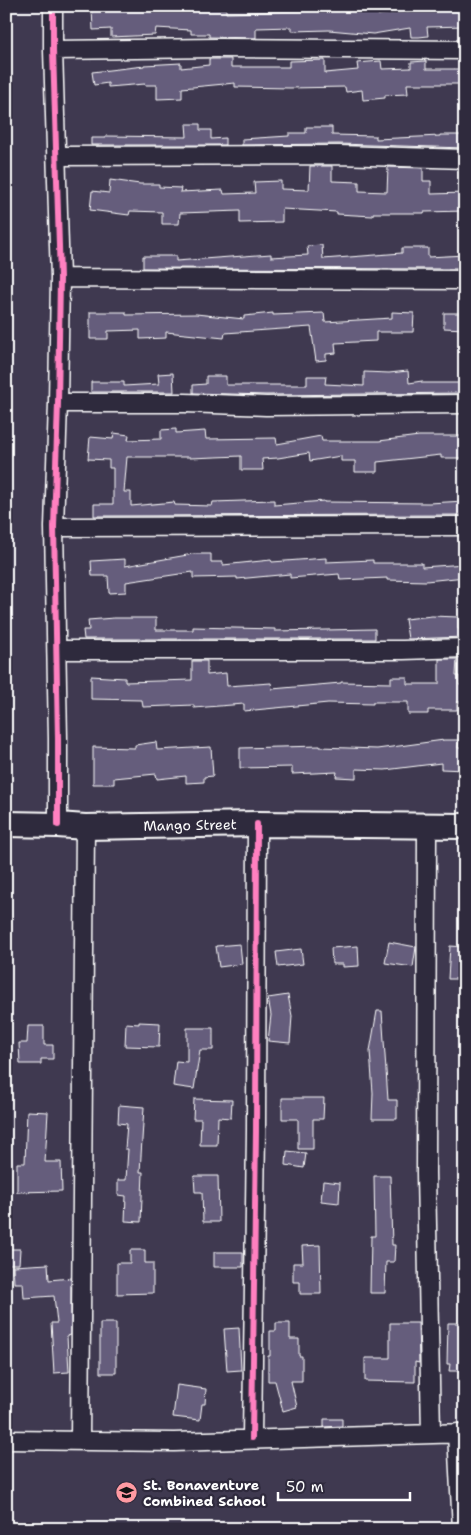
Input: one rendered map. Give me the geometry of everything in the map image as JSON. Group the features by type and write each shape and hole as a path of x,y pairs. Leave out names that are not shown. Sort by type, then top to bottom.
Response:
{"main road":[{"name":"Mango Street","path":"6,824 85,827 257,824 465,826"}],"street":[{"path":"53,6 60,278 54,526 58,825"},
{"path":"53,50 226,48 465,50"},
{"path":"56,156 339,155 465,159"},
{"path":"60,278 465,280"},
{"path":"58,403 266,406 465,404"},
{"path":"54,526 465,526"},
{"path":"57,650 403,650 465,648"},
{"path":"252,1438 257,824"},
{"path":"427,826 426,1173 431,1434"},
{"path":"80,1441 85,827"},
{"path":"6,1440 174,1442 252,1438 461,1433 462,1529"}],"building":[{"path":"345,7 378,10 378,15 424,9 465,9 465,26 427,27 428,36 419,37 411,37 410,28 373,34 329,30 292,31 292,27 256,28 256,38 209,37 209,34 191,34 191,30 156,28 155,35 111,37 111,29 93,30 92,8 226,9 226,13 345,10"},
{"path":"209,59 231,59 231,67 289,67 289,61 325,60 325,73 358,70 357,63 381,61 382,69 411,68 411,62 426,61 426,69 465,69 465,84 407,84 408,94 385,95 385,98 363,100 362,90 346,92 345,87 235,87 235,83 182,88 182,98 157,99 157,85 108,87 108,83 94,85 92,72 144,65 181,63 181,68 209,65"},
{"path":"186,124 200,124 200,130 211,130 211,139 225,138 225,145 91,145 91,138 106,138 106,136 187,137"},
{"path":"306,127 332,127 332,135 376,136 376,139 465,135 465,148 339,144 242,145 242,139 289,136 289,133 306,133"},
{"path":"310,166 332,166 332,181 359,182 359,191 387,192 388,167 423,168 423,181 431,181 431,194 465,193 465,211 373,213 373,216 282,209 282,222 240,223 240,211 180,213 179,224 162,224 162,212 130,211 129,215 90,210 92,191 109,193 110,180 140,184 159,184 159,187 181,188 180,192 223,190 224,194 255,193 254,182 281,181 281,189 309,190"},
{"path":"322,245 323,259 402,253 402,248 428,248 428,257 465,255 465,269 143,268 143,256 176,256 176,261 271,254 271,257 308,255 307,246"},
{"path":"90,312 126,312 126,315 196,314 244,319 244,316 273,313 273,315 324,313 325,322 392,318 392,312 414,313 413,332 376,332 376,341 335,343 336,353 326,354 326,360 316,361 311,327 225,333 224,338 166,332 166,338 140,339 140,330 108,331 108,339 90,339"},
{"path":"444,313 465,313 465,329 444,328"},
{"path":"408,371 409,383 422,381 422,383 465,383 465,393 266,395 193,393 193,385 206,384 206,376 226,376 226,385 307,385 307,376 326,376 325,384 364,386 364,372 389,373"},
{"path":"173,373 174,392 91,392 91,382 124,382 124,386 159,384 158,374"},
{"path":"176,429 176,433 205,431 206,439 276,438 277,444 321,436 322,441 379,441 419,436 465,436 465,458 441,458 441,455 377,462 377,472 355,472 355,461 341,461 341,456 310,461 309,453 262,459 263,470 241,470 241,456 190,458 127,457 124,492 131,492 131,506 174,502 175,505 212,506 213,502 274,500 274,505 324,501 429,503 465,501 465,515 94,516 94,504 113,504 113,468 109,468 109,460 88,459 90,437 113,439 114,433 129,435 128,440 161,439 161,430"},
{"path":"193,554 211,554 211,562 223,562 223,565 271,560 272,562 326,558 326,562 373,560 373,563 422,563 422,567 465,564 465,577 426,581 387,580 387,578 340,580 339,574 290,578 290,574 237,579 237,577 193,578 193,572 126,582 126,592 109,593 108,576 92,576 91,561 125,559 125,566"},
{"path":"432,616 458,617 458,629 465,630 465,637 408,639 405,619"},
{"path":"156,618 156,630 193,630 193,627 275,629 275,631 375,629 375,639 84,639 83,630 89,630 88,620"},
{"path":"439,659 457,659 456,676 459,676 459,685 465,685 465,702 457,702 457,710 428,710 428,714 408,714 408,702 373,702 373,704 328,703 244,711 244,704 194,708 194,705 143,707 142,700 91,699 91,676 125,678 125,682 192,680 192,661 207,661 207,675 226,673 227,686 271,683 272,689 341,682 391,683 391,677 407,677 407,684 439,684"},
{"path":"444,740 459,740 458,748 465,748 465,770 441,769 441,763 385,770 356,769 356,778 336,777 337,772 292,774 292,767 240,768 240,748 320,746 377,749"},
{"path":"156,742 157,750 211,747 213,776 204,777 204,782 186,783 186,776 157,779 156,774 114,778 114,784 93,784 93,747 135,748 135,745"},
{"path":"389,942 416,947 413,967 385,963"},
{"path":"240,944 242,964 219,967 216,946"},
{"path":"358,946 359,966 343,967 343,964 332,964 331,948"},
{"path":"450,946 465,947 465,979 448,979"},
{"path":"301,949 303,964 278,967 276,952"},
{"path":"288,995 292,1016 290,1043 268,1041 271,1015 268,998"},
{"path":"377,1011 382,1011 388,1100 397,1100 397,1119 372,1119 373,1093 370,1051"},
{"path":"139,1022 160,1023 159,1047 125,1046 126,1023 139,1024"},
{"path":"28,1026 44,1026 44,1045 53,1045 53,1059 41,1059 41,1064 20,1064 19,1043 27,1043"},
{"path":"187,1028 213,1028 213,1050 200,1050 194,1089 173,1086 176,1061 187,1062"},
{"path":"282,1098 324,1098 323,1119 313,1119 313,1149 298,1149 298,1119 282,1119"},
{"path":"194,1099 232,1100 231,1118 218,1117 217,1145 200,1145 201,1119 193,1119"},
{"path":"119,1105 144,1107 140,1172 143,1172 141,1222 125,1221 126,1196 118,1195 118,1180 126,1180 128,1149 125,1149 127,1124 118,1123"},
{"path":"27,1111 48,1112 45,1162 61,1162 62,1191 17,1192 17,1163 25,1163"},
{"path":"287,1151 306,1153 304,1168 286,1165"},
{"path":"194,1176 218,1176 219,1222 203,1222 202,1192 195,1192"},
{"path":"374,1176 390,1176 392,1245 395,1245 394,1262 386,1262 385,1293 370,1293 371,1236 375,1236"},
{"path":"323,1181 340,1183 339,1203 321,1201"},
{"path":"320,1245 321,1294 300,1294 300,1282 293,1282 293,1263 303,1263 302,1246"},
{"path":"6,1249 20,1249 19,1264 6,1264"},
{"path":"130,1250 145,1250 145,1263 153,1263 153,1293 117,1294 117,1263 130,1263"},
{"path":"214,1252 243,1252 243,1267 214,1267"},
{"path":"48,1264 49,1280 71,1278 71,1335 67,1336 69,1372 54,1373 51,1323 57,1323 54,1296 24,1298 23,1283 14,1283 13,1266"},
{"path":"100,1323 116,1323 116,1373 100,1373"},
{"path":"276,1323 290,1323 290,1339 299,1339 299,1356 302,1356 302,1381 291,1381 297,1407 283,1411 275,1381 268,1381 270,1331 276,1331"},
{"path":"390,1323 418,1323 419,1363 415,1362 415,1382 365,1381 365,1358 390,1358"},
{"path":"448,1323 465,1323 465,1371 449,1371 450,1364 447,1364"},
{"path":"239,1328 241,1370 227,1371 224,1329"},
{"path":"177,1385 206,1389 205,1404 202,1404 200,1420 173,1417"},
{"path":"324,1419 342,1419 342,1426 324,1427"}],"cycle path":[{"path":"53,6 60,278 54,527 58,825"},
{"path":"252,1438 257,824"}],"place":[{"name":"St. Bonaventure Combined School","path":"127,1493"}]}
